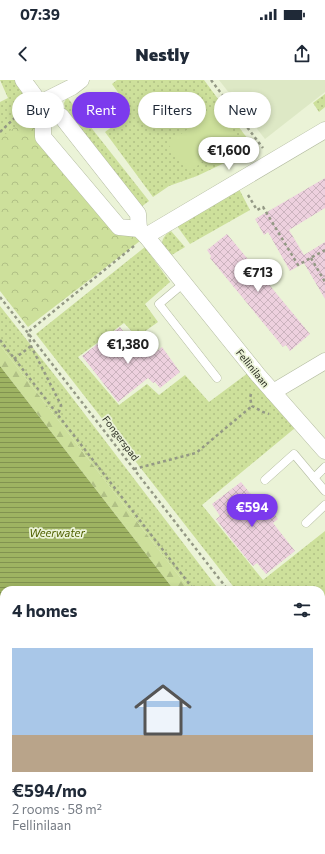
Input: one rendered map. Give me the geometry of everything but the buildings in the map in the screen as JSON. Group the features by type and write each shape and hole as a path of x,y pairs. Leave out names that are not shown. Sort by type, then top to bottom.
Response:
{"street":[{"path":"23,80 31,92"},
{"path":"64,92 81,80"},
{"name":"Fellinilaan","path":"64,119 138,214 143,233 273,392 325,451"},
{"path":"42,128 43,137 119,228 143,233 239,181 325,130"},
{"path":"273,392 325,361"}],"lane":[{"path":"184,283 159,304 217,378"},
{"path":"265,480 294,454 325,491"},
{"path":"314,478 325,467"},
{"path":"306,523 325,505"}],"path":[{"path":"211,80 260,143 271,162"},
{"path":"0,132 12,120"},
{"path":"239,181 257,210 263,207 298,265 325,250"},
{"path":"58,415 61,405 31,346 28,332 143,233"},
{"path":"311,258 325,282"},
{"name":"Fongerspad","path":"0,297 225,586"},
{"path":"0,340 191,586"},
{"path":"14,359 31,346"},
{"path":"134,469 196,453 252,406"}],"shaded area":[{"path":"219,80 325,80 325,92 265,139 256,128 271,128 271,92 228,92"}],"green space":[{"path":"0,80 17,80 23,92 12,92 12,128 16,128 0,140 0,102 8,98"},
{"path":"117,80 204,80 214,94 214,128 240,128 256,148 197,176 169,186 153,197 105,132 110,128 130,128 130,92 118,92 112,84"},
{"path":"325,94 325,107 319,112 313,103"},
{"path":"67,97 72,103 72,118 65,109 64,103"},
{"path":"214,109 214,128 228,128 235,137 189,172 168,144 189,128 206,128 206,115"},
{"path":"14,128 45,128 140,241 28,327 0,291 0,138"},
{"path":"80,128 91,128 149,201 141,207"},
{"path":"239,189 250,210 190,244 177,226"},
{"path":"171,231 185,247 170,256 162,244 165,236"},
{"path":"145,247 170,282 145,304 158,322 137,337 124,323 78,357 119,405 147,384 159,395 185,375 209,402 248,373 295,428 202,505 263,580 325,531 325,586 233,586 36,334"},
{"path":"0,306 64,387 216,586 187,586 0,345"},
{"path":"0,345 187,586 171,586 0,366"}],"water":[{"name":"Weerwater","path":"0,366 171,586 0,586"}]}
